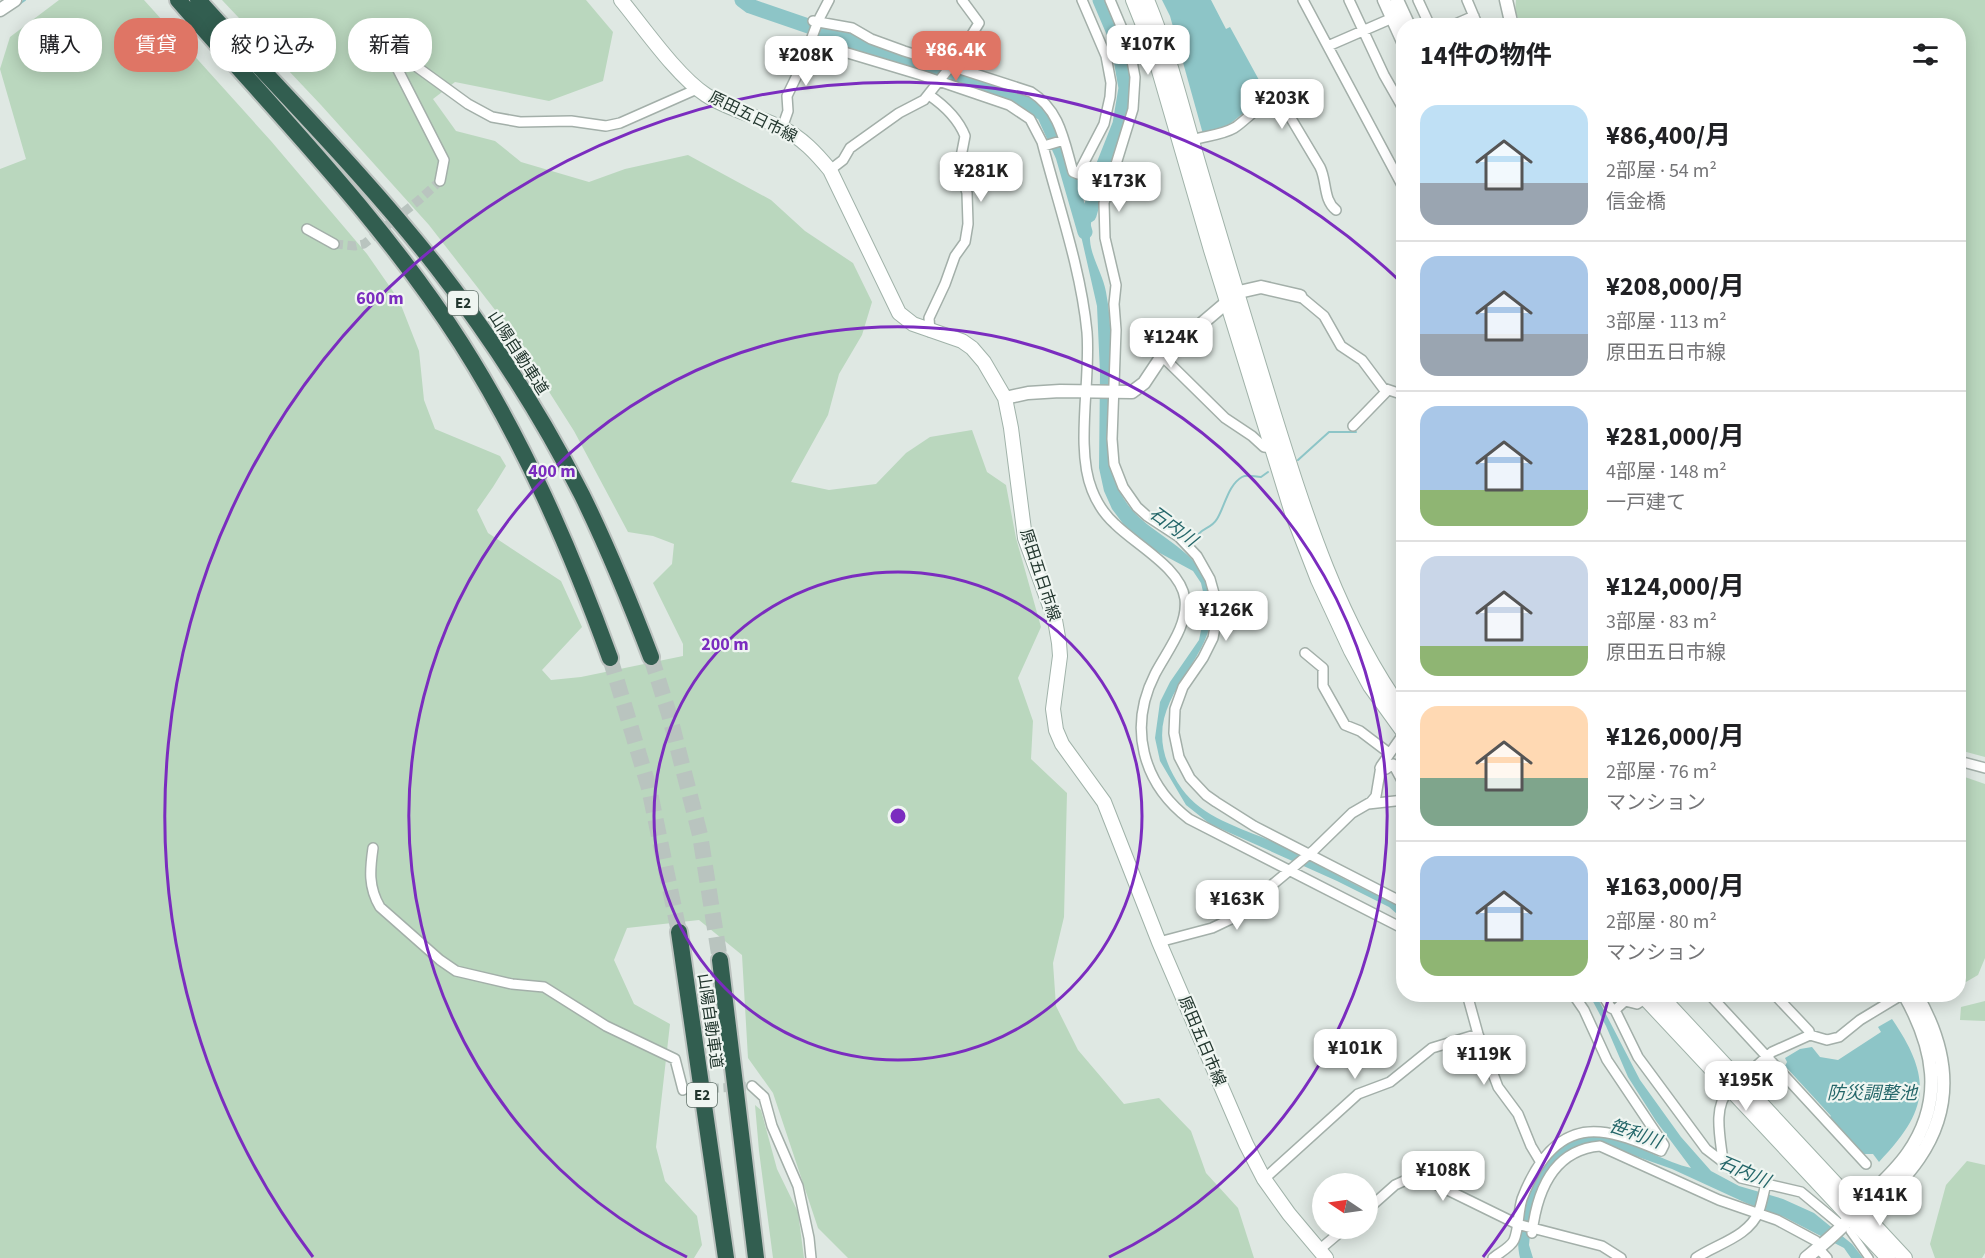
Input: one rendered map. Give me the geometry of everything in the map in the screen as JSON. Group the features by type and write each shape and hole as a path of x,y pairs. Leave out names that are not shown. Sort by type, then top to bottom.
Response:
{"highway":[{"name":"E2","path":"178,0 357,204 460,341 543,491 575,563 610,658"},
{"name":"山陽自動車道","path":"198,0 375,194 436,266 484,331 556,445 607,549 651,657"},
{"name":"山陽自動車道","path":"679,932 726,1258"},
{"name":"山陽自動車道","path":"720,960 756,1258"}],"main road":[{"name":"原田五日市線","path":"621,0 697,89 730,107 782,128 802,140 815,152 830,170 899,313 930,332 962,341 972,348 984,362 1005,398 1025,538 1055,620 1059,643 1060,656 1053,708 1056,730 1062,744 1104,802 1159,942 1246,1144 1264,1179 1319,1253"},
{"path":"1133,0 1153,50 1232,298 1303,509 1362,645 1380,680 1396,703"},
{"path":"1147,0 1165,45 1192,140 1232,298 1292,513 1330,608 1351,651 1371,686 1396,722"},
{"path":"1654,1002 1734,1085 1851,1221 1888,1258"},
{"path":"1851,1221 1905,1258"}],"street":[{"path":"0,10 15,0"},
{"path":"782,128 788,111 787,96 812,41 816,22 829,0"},
{"path":"830,170 843,160 850,148 899,112 924,100 929,95 980,23 962,0"},
{"path":"816,22 852,28 875,40 1022,88 1039,97 1058,120 1073,172 1078,174 1104,124 1111,83 1106,56 1082,0"},
{"path":"1110,0 1129,45 1135,77 1133,109 1104,200 1105,238 1116,285 1112,451 1118,476 1133,503 1189,546 1204,567 1215,593 1217,616 1213,638 1203,658 1183,687 1175,709 1174,733 1179,757 1190,778 1206,795 1250,824 1396,899"},
{"path":"1303,0 1396,174"},
{"path":"1349,0 1362,31 1396,96"},
{"path":"1384,0 1400,18"},
{"path":"1397,0 1398,18"},
{"path":"1419,0 1427,18"},
{"path":"1467,0 1474,16 1469,18"},
{"path":"1506,0 1510,18"},
{"path":"1328,46 1397,15"},
{"path":"812,41 939,80 1017,109 1035,126 1044,146 1084,307 1087,334 1085,463 1090,482 1097,501 1113,523 1173,574 1181,586 1185,600 1183,622 1154,675 1144,702 1141,724 1142,746 1151,775 1167,800 1189,819 1396,925"},
{"path":"440,181 444,160 396,66 395,60 400,57 468,104 492,117 520,122 572,121 606,126 620,123 697,89"},
{"path":"929,95 952,114 964,136 960,162 967,193 968,224 965,242 954,256 945,284 929,318 930,332"},
{"path":"1192,140 1234,128 1251,113 1267,104 1281,105 1320,167 1329,203 1336,210"},
{"path":"1044,146 1064,140"},
{"path":"307,229 334,244"},
{"path":"1005,398 1028,393 1060,391 1132,392 1137,390 1163,357 1232,298 1245,289 1261,287 1300,296 1311,303 1324,316 1341,346 1362,360 1380,385 1388,391 1396,392"},
{"path":"1163,357 1225,418 1264,447 1273,448"},
{"path":"1353,426 1388,391"},
{"path":"1305,653 1323,668 1323,686 1345,725 1360,731 1389,753"},
{"path":"1159,942 1212,928 1231,919 1289,871 1349,816 1376,796 1380,768 1396,744"},
{"path":"1966,763 1985,768"},
{"path":"1380,768 1386,769 1393,764 1396,769"},
{"path":"1368,804 1396,801"},
{"path":"373,848 370,880 374,896 380,907 440,960 456,971 512,984 544,987 606,1026 675,1059 683,1090"},
{"path":"1469,1002 1478,1034 1498,1087 1518,1114 1540,1161"},
{"path":"1579,1002 1607,1060 1664,1145 1655,1168"},
{"path":"1607,1002 1611,1008 1616,1010 1638,1057 1706,1149 1741,1178 1765,1186 1801,1192 1851,1221 1869,1258"},
{"path":"1616,1010 1624,1002"},
{"path":"1715,1002 1866,1164"},
{"path":"1782,1002 1809,1031 1810,1035"},
{"path":"1723,1162 1719,1136 1720,1115 1725,1095 1734,1085 1766,1056 1810,1035 1827,1040 1839,1037 1860,1020 1890,1002"},
{"path":"1806,1258 1826,1252 1908,1154 1925,1122 1932,1084 1931,1061 1918,1022 1908,1002"},
{"path":"1851,1221 1917,1160 1932,1136 1941,1109 1944,1092 1943,1059 1920,1002"},
{"path":"1264,1179 1358,1094 1390,1082 1432,1048 1478,1034"},
{"path":"752,1086 764,1097 772,1126 798,1186 811,1258"},
{"path":"1493,1258 1514,1241 1522,1200 1540,1161 1555,1145 1574,1135 1592,1132 1625,1137 1661,1151"},
{"path":"1532,1230 1539,1199 1556,1167 1574,1152 1586,1147 1599,1146 1655,1168 1719,1200 1777,1220 1816,1241 1826,1252"},
{"path":"1378,1200 1395,1185 1417,1174 1517,1224 1532,1230 1602,1246 1621,1258"},
{"path":"1695,1258 1737,1236 1758,1213 1765,1186"},
{"path":"1319,1253 1334,1239"}],"green space":[{"path":"59,0 144,0 160,18 114,18 114,72 198,72 198,60 271,141 367,254 399,300 419,351 424,400 435,429 500,456 506,466 477,510 488,533 561,581 582,627 542,670 551,680 581,677 683,656 683,644 653,583 672,564 674,544 653,536 628,532 574,431 506,324 429,225 290,72 336,72 336,18 239,18 222,0 586,0 613,32 603,81 549,101 455,82 433,99 456,131 495,141 521,162 589,182 625,169 688,155 771,200 805,231 853,263 872,302 862,335 839,374 828,415 791,482 829,490 876,484 906,453 930,437 972,430 987,472 1006,485 1016,538 1041,627 1018,678 1033,721 1031,759 1067,793 1064,917 1053,963 1056,1006 1078,1050 1124,1104 1159,1098 1191,1131 1206,1173 1238,1208 1254,1258 848,1258 818,1228 773,1093 748,1058 742,955 699,920 627,928 614,960 634,1004 670,1024 656,1147 665,1181 697,1216 702,1245 694,1258 0,1258 0,169 26,159 0,69 10,37 18,31 18,72 102,72 102,18 35,18"},
{"path":"1516,0 1985,0 1985,757 1966,752 1966,18 1518,18 1515,12"},
{"path":"1966,777 1985,784 1985,958 1978,975 1966,982"},
{"path":"1985,1001 1985,1021 1960,1020 1961,1007"},
{"path":"755,1105 761,1110 777,1169 798,1212 804,1258 773,1258"},
{"path":"1967,1161 1985,1165 1985,1253 1982,1258 1935,1258 1930,1244 1946,1185"}],"water":[{"path":"1162,0 1211,0 1226,29 1230,27 1265,91 1264,96 1225,128 1203,134 1170,16"},
{"path":"1100,190 1091,221 1090,240 1109,309 1110,456 1119,491 1146,524 1186,553 1197,565 1206,578 1211,595 1211,621 1203,644 1167,708 1162,732 1166,758 1182,789 1202,809 1227,823 1288,849 1396,905 1396,913 1389,907 1337,881 1210,824 1186,805 1160,761 1155,738 1160,702 1170,682 1199,640 1205,611 1204,596 1201,583 1193,571 1156,551 1124,525 1112,509 1104,491 1099,468 1100,373 1097,306 1077,218"},
{"path":"1593,1002 1600,1002 1640,1080 1681,1137 1711,1171 1739,1186 1783,1199 1814,1213 1852,1244 1863,1258 1851,1258 1844,1248 1784,1217 1746,1203 1672,1169 1607,1146 1594,1144 1576,1148 1563,1156 1531,1224 1529,1245 1533,1258 1520,1258 1519,1229 1530,1191 1548,1159 1568,1142 1579,1137 1605,1135 1691,1168 1656,1121 1628,1077"},
{"name":"防災調整池","path":"1892,1019 1914,1059 1919,1077 1920,1094 1916,1110 1908,1126 1879,1162 1873,1154 1862,1154 1829,1118 1831,1116 1785,1066 1787,1062 1785,1058 1800,1049 1812,1047 1820,1057 1838,1060 1881,1032 1878,1027"}],"waterway":[{"path":"18,5 25,0"},
{"path":"742,0 750,6 1018,98 1044,114 1063,156 1085,232"},
{"name":"石内川","path":"1089,215 1103,167 1120,124 1126,88 1118,42 1100,0"},
{"path":"1298,460 1329,432 1356,432"},
{"path":"1193,547 1198,535 1217,519 1233,485 1242,477 1261,477 1268,472"}],"tunnel":[{"path":"334,244 355,246 364,244 440,181"},
{"path":"651,657 669,714 700,835 720,960"},
{"path":"610,658 649,788 679,932"},
{"path":"683,1090 752,1086"}],"water label":[{"name":"笹利川","path":"1635,1134"}]}
